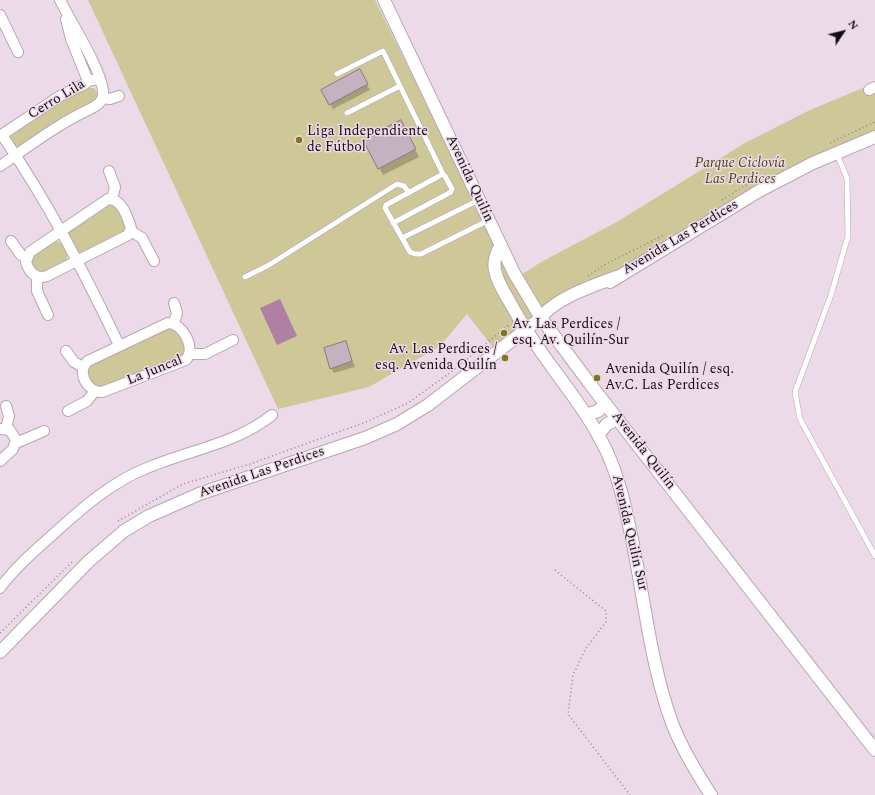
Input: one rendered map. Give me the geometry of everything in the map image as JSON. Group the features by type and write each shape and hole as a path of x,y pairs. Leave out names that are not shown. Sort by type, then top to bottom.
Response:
{"street":[{"name":"Avenida Quilín","path":"384,0 514,273 541,318 875,750"},
{"path":"62,4 79,47 88,81"},
{"path":"0,15 18,52"},
{"path":"79,47 99,79"},
{"name":"Cerro Lila","path":"0,166 66,121 97,105 103,98 103,92 99,79 88,81 47,104 1,136"},
{"name":"Cerro Lila","path":"103,98 110,99 119,96"},
{"path":"1,136 16,155 62,229 119,345"},
{"name":"Avenida Las Perdices","path":"0,652 89,560 124,531 149,516 200,494 365,438 397,424 428,405 525,331 541,318 548,309 592,286 616,277 832,148 875,137"},
{"path":"109,171 115,187 112,199"},
{"path":"131,231 126,237 47,276 37,277 27,266 27,258 32,250 103,201 112,199 120,203 131,231 142,238 154,261"},
{"path":"11,241 20,253 27,258"},
{"name":"Avenida Quilín Sur","path":"501,245 496,253 495,271 517,318 586,415 610,460 622,492 657,670 667,708 687,756 711,795"},
{"path":"37,277 37,291 48,315"},
{"path":"68,411 88,401 95,391 86,382 83,375 83,367 88,361 164,324 174,323 177,313 174,303"},
{"name":"La Juncal","path":"95,391 102,392 186,360 190,354 190,348 183,331 174,323"},
{"path":"190,354 205,354 233,340"},
{"path":"66,351 74,362 83,367"},
{"path":"586,415 598,411 606,404"},
{"path":"6,406 9,416 3,429 14,434 16,443"},
{"path":"0,588 26,559 109,487 147,468 238,436 260,425 272,416"},
{"path":"598,435 607,424 618,419"},
{"path":"0,461 13,449 16,443 44,430"}],"lane":[{"path":"337,74 383,51 442,174 446,176 452,189 451,192 393,223"},
{"path":"347,113 400,86"},
{"path":"832,148 847,178 848,236 831,294 795,392 800,419 875,556"},
{"path":"442,174 386,205 385,208 410,252 421,254 489,220"},
{"path":"245,277 269,265 397,184 404,186 409,193"},
{"path":"402,238 479,200"}],"path":[{"path":"832,148 875,122"},
{"path":"716,204 755,180"},
{"path":"585,278 604,265 664,236"},
{"path":"117,522 123,517 183,484 250,464 366,422 408,403 451,372 517,318"},
{"path":"0,633 76,558"},
{"path":"555,570 606,611 606,622 586,648 573,675 568,714 575,726 614,773 630,795"}],"green space":[{"name":"Liga Independiente de Fútbol","path":"88,0 375,0 513,280 541,262 615,223 745,143 810,110 875,83 875,131 829,152 590,289 495,350 467,314 440,346 369,387 278,409"},
{"path":"89,88 94,88 98,94 93,102 69,113 23,145 17,146 12,142 11,137 15,132 65,98"},
{"path":"107,203 116,205 126,224 126,231 83,253 78,252 69,234 70,229"},
{"path":"54,241 62,244 67,253 67,260 46,273 36,273 29,259 31,256"},
{"path":"167,327 177,329 186,346 185,355 105,387 96,387 87,377 88,365"}],"shaded area":[{"path":"280,299 297,336 277,345 260,308"}],"building":[{"path":"360,69 368,84 329,105 321,90"},
{"path":"401,120 416,149 378,169 363,140"},
{"path":"346,341 352,361 330,369 324,348"}],"place":[{"name":"Liga Independiente de Fútbol","path":"299,140"},
{"name":"Av. Las Perdices / esq. Av. Quilín-Sur","path":"504,333"},
{"name":"Av. Las Perdices / esq. Avenida Quilín","path":"505,358"},
{"name":"Avenida Quilín / esq. Av.C. Las Perdices","path":"597,378"}],"park label":[{"name":"Parque Ciclovía Las Perdices","path":"740,172"}]}
